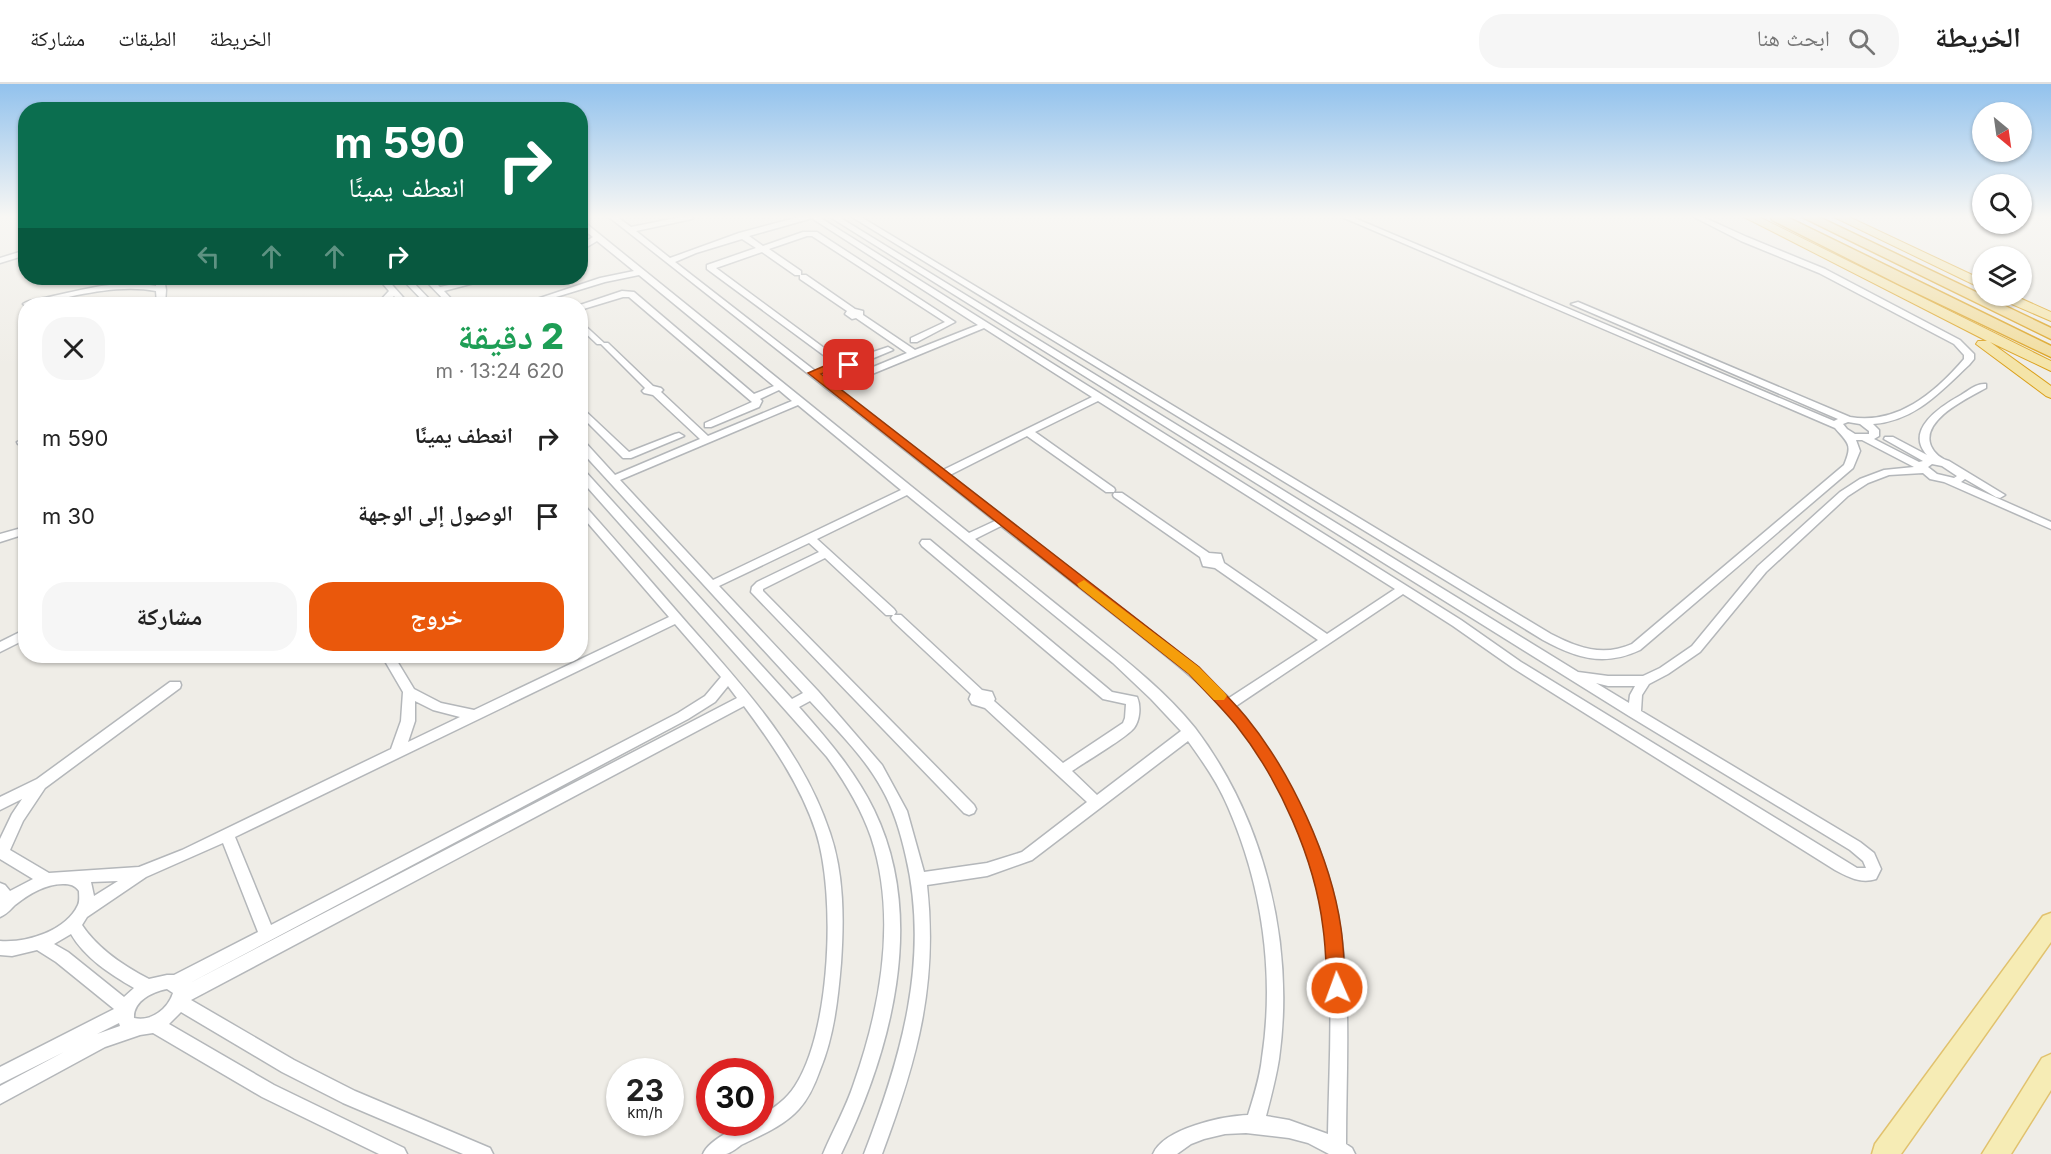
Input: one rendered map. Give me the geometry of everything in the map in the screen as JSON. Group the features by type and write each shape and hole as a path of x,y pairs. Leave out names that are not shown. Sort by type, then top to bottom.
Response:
{"highway":[{"path":"1849,267 2051,367"},
{"path":"1874,267 2051,352"},
{"path":"1912,267 2051,334"},
{"path":"1945,267 1972,280"},
{"path":"2032,305 2051,311"},
{"path":"1926,306 2051,393"},
{"path":"2028,306 2051,317"}],"main road":[{"path":"1885,1154 2051,923"},
{"path":"1995,1154 2051,1066"}],"street":[{"path":"635,267 1117,660 1190,732 1209,758 1229,793 1245,831 1261,879 1272,931 1276,988 1272,1049 1255,1123"},
{"path":"679,267 826,368 846,366 888,350"},
{"path":"710,267 826,368 832,387 1194,671 1228,705 1254,738 1279,777 1314,854 1324,890 1337,968 1342,1150 1296,1130 1255,1123 1220,1126 1186,1138 1162,1154"},
{"path":"788,267 914,354"},
{"path":"866,267 951,322 914,340"},
{"path":"899,267 985,325 1388,579 1517,665 1840,866 1856,874 1871,873 1874,869 1869,857 1855,846 1634,713 1060,356 922,267"},
{"path":"928,267 1547,638 1578,652 1612,656 1626,653 1636,646 1849,466 1855,451 1850,435"},
{"path":"1463,267 1838,426 1850,435 1865,438 1929,465"},
{"path":"1485,267 1847,419 1863,422 1892,420 1911,412 1966,363 1969,354 1957,342 1837,278 1811,267"},
{"path":"588,285 641,272"},
{"path":"108,288 116,285"},
{"path":"161,285 161,297"},
{"path":"388,285 399,297"},
{"path":"412,285 423,297"},
{"path":"433,285 445,297"},
{"path":"438,290 459,285"},
{"path":"549,297 587,285"},
{"path":"63,297 108,288 139,286 162,290"},
{"path":"388,297 394,291"},
{"path":"588,305 622,294 631,294 758,403 708,425"},
{"path":"832,387 985,325"},
{"path":"588,330 707,440"},
{"path":"1045,363 1060,356"},
{"path":"753,398 782,386"},
{"path":"1983,386 1951,405 1925,428 1922,440 1934,477 1949,481 2051,524"},
{"path":"943,474 1099,397"},
{"path":"614,479 800,401"},
{"path":"588,417 627,456 679,436"},
{"path":"1838,426 1839,421 1847,419"},
{"path":"1863,422 1929,465"},
{"path":"1865,438 1874,436 1874,430"},
{"path":"1028,432 1327,640"},
{"path":"588,451 860,747 891,792 903,818 920,879 924,916 924,958 919,1004 909,1052 893,1103 873,1154"},
{"path":"1634,713 1635,695 1645,681 1696,649 1762,569 1844,494 1864,481 1888,472 1929,465 1952,465 2051,524"},
{"path":"1949,481 1960,479 1962,472"},
{"path":"588,481 832,753 864,802 883,852 889,891 890,959 885,1002 875,1047 859,1095 832,1154"},
{"path":"712,585 909,490"},
{"path":"588,516 746,699 785,752 807,790 824,834 833,884 836,938 830,999 814,1064 806,1084 793,1103 775,1118 725,1143 712,1154"},
{"path":"968,538 1003,521"},
{"path":"0,538 18,533"},
{"path":"810,538 1095,801"},
{"path":"926,543 1108,696 1132,700 1132,718 1128,726 1062,771"},
{"path":"826,553 761,585 757,592 969,809"},
{"path":"1388,579 1404,568"},
{"path":"1228,705 1403,589"},
{"path":"588,661 677,618"},
{"path":"0,648 18,638"},
{"path":"392,663 409,692 408,721 397,753"},
{"path":"0,956 40,944 141,873 227,835 584,663"},
{"path":"1569,672 1608,681 1645,681"},
{"path":"0,1095 101,1041 165,1018 178,994 267,935 683,717 710,699 728,677"},
{"path":"0,804 42,783 175,685"},
{"path":"409,692 438,707 476,715"},
{"path":"790,706 813,694"},
{"path":"178,994 746,699"},
{"path":"920,879 976,873 1012,863 1040,847 1095,801 1190,732"},
{"path":"42,783 17,818 1,853 48,880"},
{"path":"227,835 267,935"},
{"path":"3,900 48,880 141,873"},
{"path":"66,877 77,879 84,884 87,892 86,902 76,918"},
{"path":"76,918 84,941 114,966 148,987"},
{"path":"40,944 62,957 126,1010"},
{"path":"0,948 22,949"},
{"path":"398,1154 268,1090 146,1026 127,1023 126,1010 131,1000 148,987 158,983 318,1082 414,1126 484,1154"},
{"path":"0,1076 126,1010"}],"slow traffic":[{"path":"1084,584 1194,671 1219,696"}],"route":[{"path":"849,365 843,366 838,363 813,373 1194,671 1241,721 1279,777 1314,854 1332,928 1337,988"}]}
